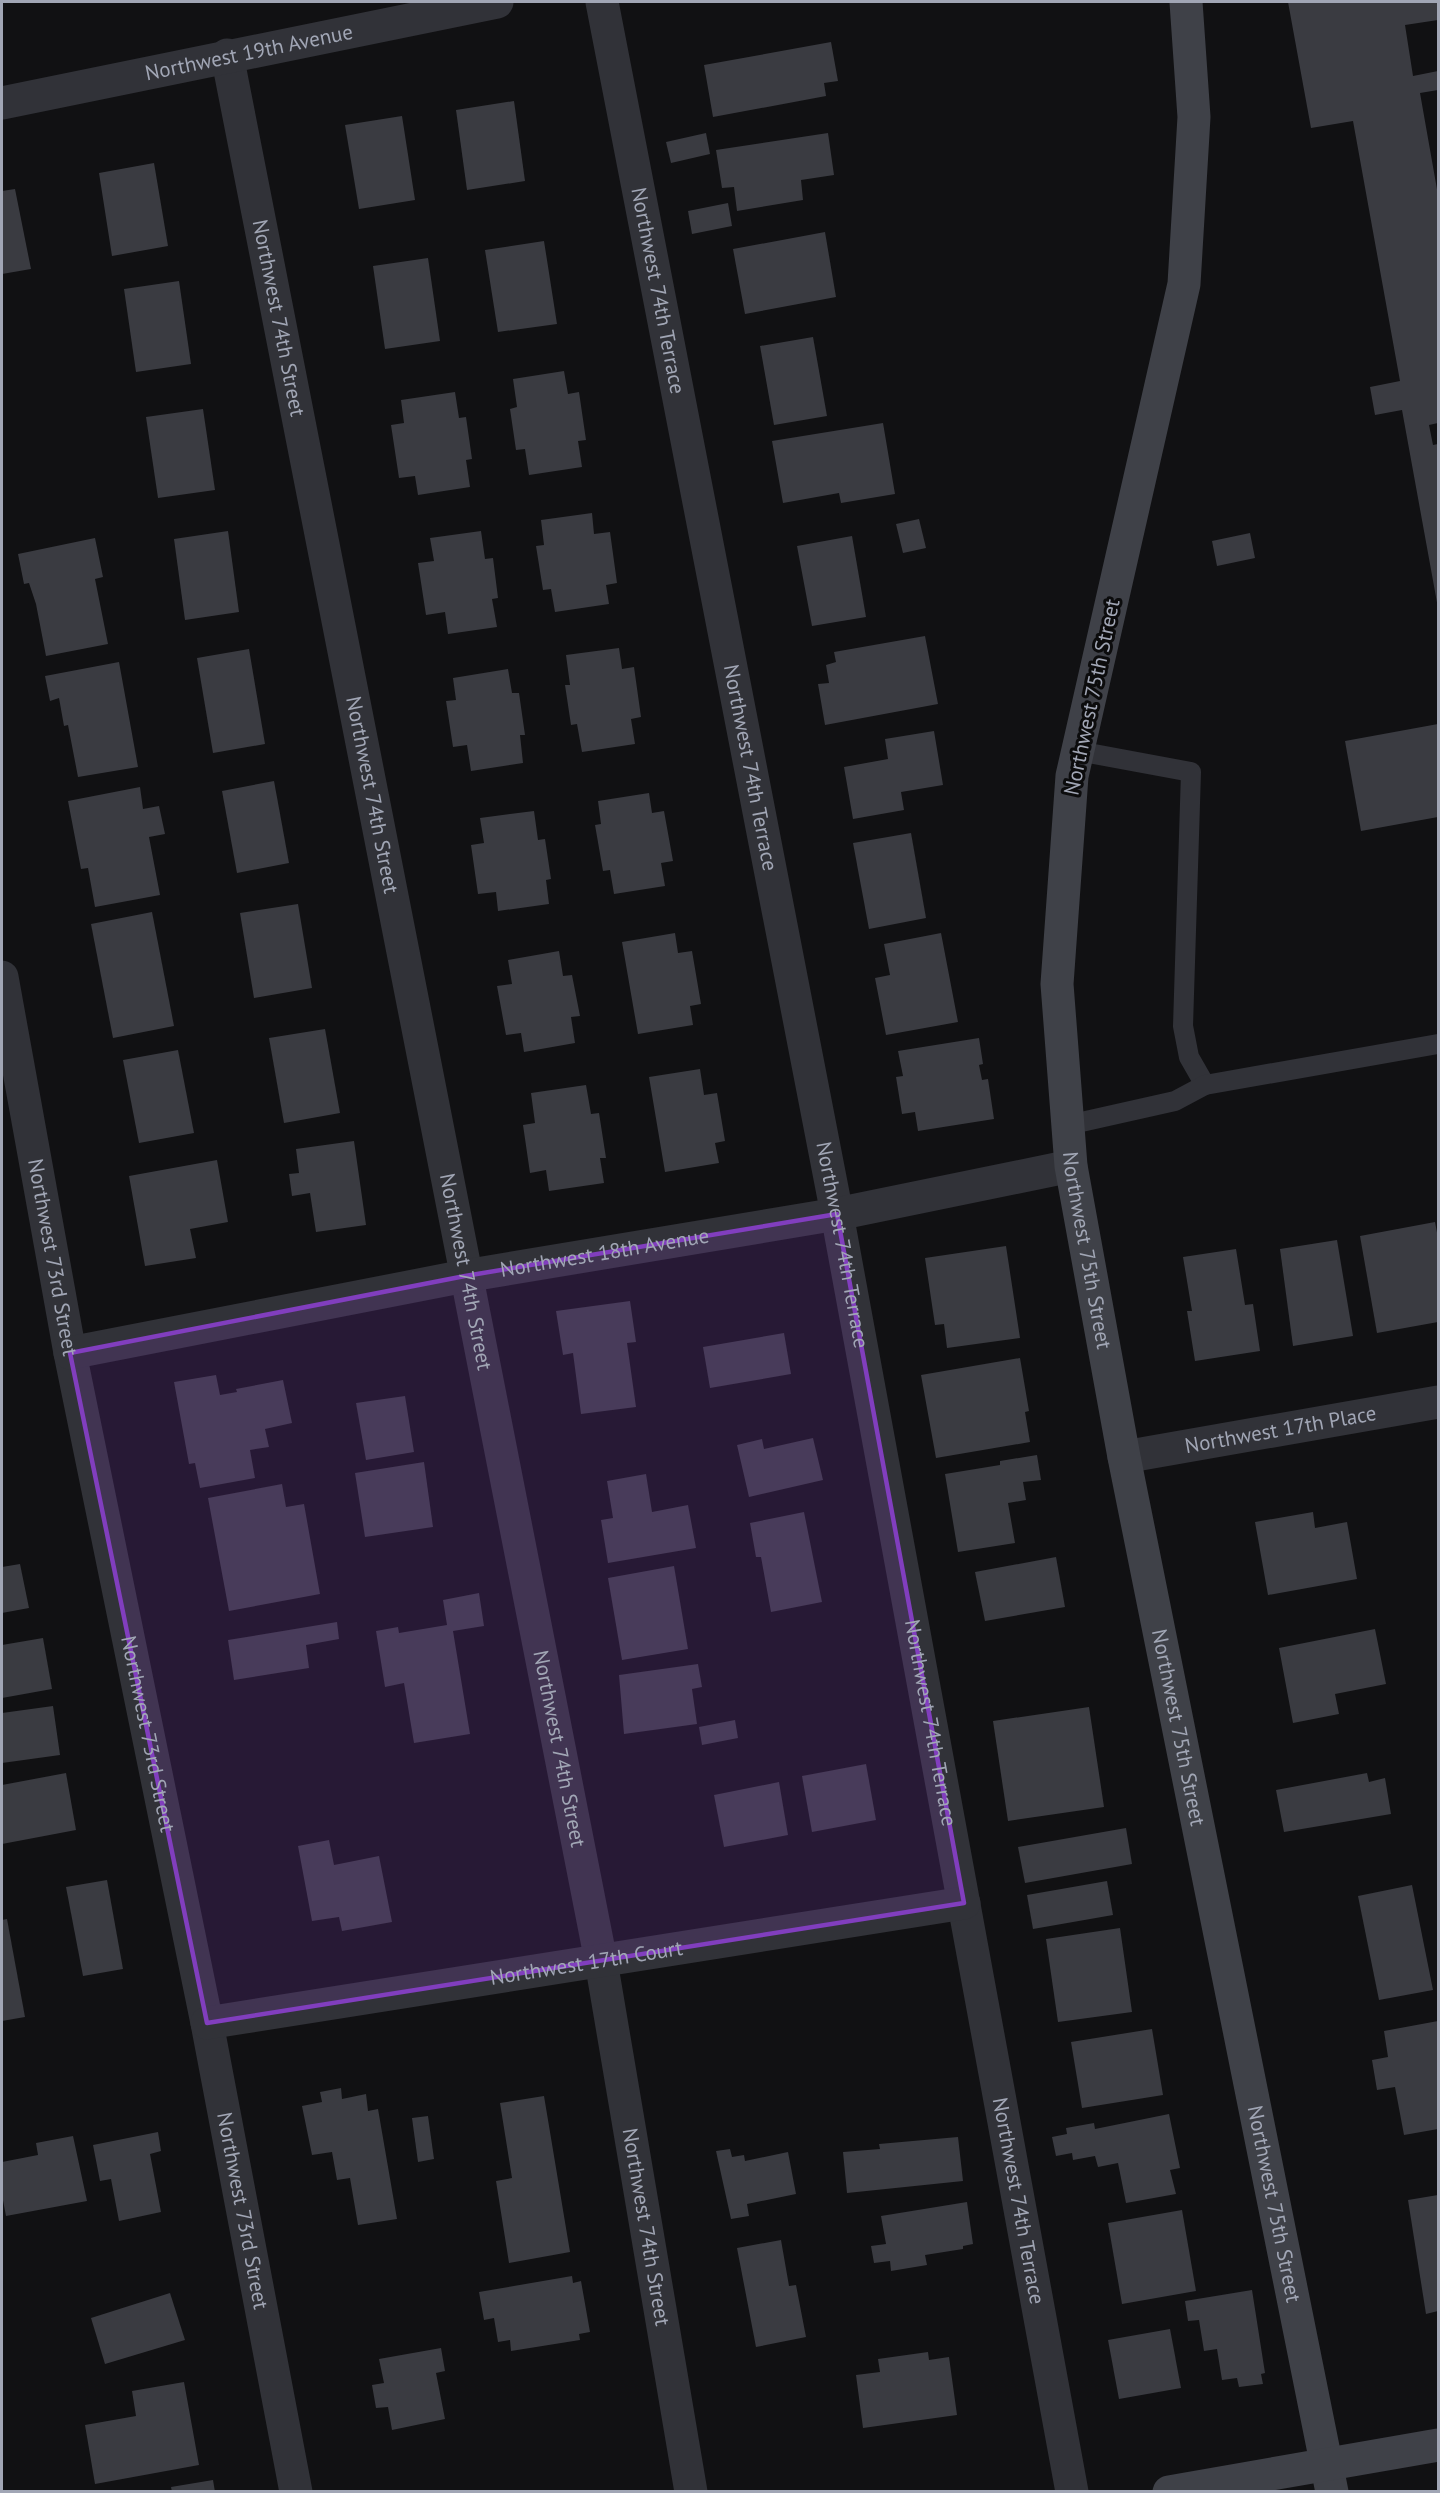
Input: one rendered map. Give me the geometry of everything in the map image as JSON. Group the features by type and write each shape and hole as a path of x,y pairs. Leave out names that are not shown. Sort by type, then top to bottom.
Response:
{"street":[{"name":"Northwest 19th Avenue","path":"2,103 227,55 497,2"},
{"name":"Northwest 74th Terrace","path":"602,2 837,1214 1072,2492"},
{"name":"Northwest 75th Street","path":"1186,2 1194,117 1184,284 1072,776 1057,984 1071,1166 1124,1458 1329,2478"},
{"name":"Northwest 74th Street","path":"227,55 601,1961 691,2492"},
{"name":"Northwest 73rd Street","path":"2,977 70,1353 207,2022 296,2492"},
{"name":"Northwest 18th Avenue","path":"70,1353 465,1276 837,1214 1071,1166"},
{"name":"Northwest 17th Place","path":"1124,1458 1438,1402"},
{"name":"Northwest 17th Court","path":"207,2022 964,1902"},
{"path":"1170,2492 1329,2478 1438,2445"}],"lane":[{"path":"1078,751 1191,772 1184,1026 1189,1058 1205,1085"},
{"path":"1068,1125 1175,1101 1205,1085 1438,1044"}],"highlighted area":[{"path":"837,1214 964,1903 207,2023 70,1353 465,1276"}],"building":[{"path":"1288,2 1438,2 1438,20 1405,25 1413,76 1438,71 1438,90 1420,93 1438,195 1438,423 1429,425 1433,445 1438,444 1438,608 1402,410 1375,415 1370,387 1400,381 1353,121 1311,128"},
{"path":"831,42 838,81 824,83 826,96 713,117 704,65"},
{"path":"514,101 525,181 467,190 456,110"},
{"path":"402,116 415,200 359,209 345,125"},
{"path":"706,133 710,154 671,163 666,142"},
{"path":"828,133 834,175 801,180 803,200 737,211 734,187 722,188 716,150"},
{"path":"154,163 168,246 112,256 99,173"},
{"path":"15,189 31,269 2,274 2,191"},
{"path":"728,203 732,226 692,234 688,211"},
{"path":"825,232 836,297 745,314 733,249"},
{"path":"544,241 557,324 498,332 485,250"},
{"path":"428,258 440,341 385,349 373,266"},
{"path":"179,281 191,364 136,372 124,289"},
{"path":"813,337 827,416 774,425 760,346"},
{"path":"564,371 568,394 579,392 586,440 578,441 582,467 529,475 525,449 516,450 510,409 517,407 513,379"},
{"path":"455,392 459,418 466,417 472,459 466,460 470,487 418,495 415,476 399,478 391,425 404,423 401,400"},
{"path":"203,409 215,490 158,498 146,417"},
{"path":"883,423 895,494 841,503 839,493 783,503 772,441"},
{"path":"592,513 594,534 610,532 617,583 606,585 609,604 555,612 551,589 543,590 536,546 544,545 541,520"},
{"path":"919,519 926,548 903,553 896,524"},
{"path":"228,531 239,612 185,620 174,539"},
{"path":"481,531 485,559 493,558 498,598 492,599 497,627 448,634 445,612 426,615 418,563 434,561 430,538"},
{"path":"1250,533 1255,558 1217,566 1212,541"},
{"path":"852,536 866,617 812,626 797,546"},
{"path":"95,538 103,577 95,579 108,644 46,656 36,604 29,583 24,584 18,554"},
{"path":"925,636 938,704 825,725 818,684 829,683 826,665 836,662 834,652"},
{"path":"619,648 622,669 634,667 641,717 631,719 635,744 582,752 577,724 571,725 565,685 570,685 566,655"},
{"path":"249,649 265,744 213,753 197,658"},
{"path":"119,662 138,767 78,777 68,725 64,726 59,698 50,701 45,676"},
{"path":"508,669 512,693 519,693 525,735 520,735 523,763 471,771 467,745 453,747 446,701 456,700 453,678"},
{"path":"1438,724 1438,817 1361,831 1345,741"},
{"path":"934,731 943,785 901,792 904,810 853,819 844,767 888,759 885,739"},
{"path":"274,781 289,863 237,873 222,791"},
{"path":"140,787 143,809 159,806 165,834 149,837 160,895 95,907 88,868 81,869 68,801"},
{"path":"649,793 652,813 664,811 673,861 661,863 665,886 614,894 610,870 603,871 595,825 601,824 598,801"},
{"path":"534,811 538,840 545,839 551,879 546,880 549,904 498,911 496,892 478,894 471,845 484,843 480,818"},
{"path":"911,833 926,918 869,929 853,843"},
{"path":"298,904 312,988 254,998 240,913"},
{"path":"152,912 174,1026 113,1038 91,924"},
{"path":"675,933 678,953 692,951 701,1004 690,1006 693,1025 638,1034 622,942"},
{"path":"941,933 958,1022 886,1035 875,978 890,975 884,944"},
{"path":"559,951 563,976 572,975 580,1016 571,1017 575,1043 524,1052 521,1033 506,1035 497,986 512,984 508,960"},
{"path":"325,1029 340,1113 284,1123 269,1038"},
{"path":"979,1038 983,1064 979,1065 982,1080 988,1079 994,1119 918,1131 915,1112 902,1114 896,1077 903,1076 898,1051"},
{"path":"178,1050 194,1133 139,1143 123,1060"},
{"path":"700,1069 704,1095 717,1093 725,1141 715,1143 719,1163 665,1172 649,1077"},
{"path":"586,1085 591,1114 599,1113 606,1158 600,1158 604,1183 549,1191 546,1170 530,1173 523,1125 535,1123 531,1093"},
{"path":"354,1141 366,1225 316,1232 310,1193 292,1196 289,1174 299,1173 296,1149"},
{"path":"217,1160 228,1222 190,1229 196,1258 145,1266 129,1176"},
{"path":"1435,1222 1438,1238 1438,1322 1377,1333 1360,1236"},
{"path":"1337,1240 1353,1336 1293,1346 1280,1249"},
{"path":"1006,1246 1020,1338 947,1348 944,1324 935,1325 925,1258"},
{"path":"1236,1249 1245,1305 1253,1304 1260,1351 1195,1361 1187,1311 1192,1311 1183,1257"},
{"path":"630,1301 636,1342 627,1343 636,1407 581,1414 573,1353 563,1355 556,1311"},
{"path":"784,1333 791,1374 710,1388 703,1347"},
{"path":"1020,1358 1029,1411 1025,1412 1030,1442 936,1458 921,1375"},
{"path":"216,1375 220,1395 237,1392 236,1389 283,1380 292,1423 265,1429 269,1447 250,1450 255,1478 200,1488 195,1463 189,1464 174,1382"},
{"path":"405,1396 414,1452 366,1460 356,1403"},
{"path":"813,1438 823,1480 749,1497 737,1445 762,1439 764,1449"},
{"path":"1037,1455 1041,1480 1023,1482 1026,1500 1008,1503 1015,1543 958,1552 945,1474 1000,1465 1000,1461"},
{"path":"424,1462 433,1527 365,1537 355,1473"},
{"path":"646,1474 652,1512 688,1505 696,1548 608,1563 601,1520 613,1518 607,1481"},
{"path":"282,1484 286,1507 304,1504 320,1594 229,1611 208,1498"},
{"path":"804,1512 822,1602 771,1612 761,1557 756,1557 750,1523"},
{"path":"1313,1512 1315,1528 1347,1522 1357,1579 1268,1595 1255,1522"},
{"path":"1056,1557 1065,1607 985,1621 975,1572"},
{"path":"20,1564 29,1608 2,1613 2,1567"},
{"path":"674,1566 688,1649 622,1660 608,1578"},
{"path":"479,1593 484,1626 453,1631 470,1734 414,1743 404,1683 385,1687 376,1631 398,1627 399,1633 447,1625 443,1600"},
{"path":"337,1622 339,1639 306,1645 309,1668 234,1680 228,1640"},
{"path":"1375,1629 1386,1684 1335,1694 1339,1714 1293,1723 1279,1648"},
{"path":"43,1638 52,1689 2,1698 2,1645"},
{"path":"698,1664 702,1687 692,1689 697,1724 624,1734 619,1675"},
{"path":"53,1706 60,1755 2,1763 2,1713"},
{"path":"1089,1707 1104,1807 1008,1821 993,1721"},
{"path":"735,1720 738,1738 702,1745 699,1727"},
{"path":"866,1764 876,1820 812,1832 802,1776"},
{"path":"66,1773 76,1830 2,1844 2,1785"},
{"path":"1367,1773 1369,1782 1385,1778 1391,1814 1284,1832 1276,1790"},
{"path":"779,1782 788,1835 724,1847 714,1795"},
{"path":"1126,1828 1132,1864 1025,1883 1018,1847"},
{"path":"329,1840 334,1865 379,1856 392,1922 342,1931 339,1917 312,1921 298,1846"},
{"path":"107,1880 123,1969 83,1976 66,1887"},
{"path":"1107,1881 1113,1915 1033,1929 1027,1895"},
{"path":"1412,1885 1433,1990 1379,2000 1358,1896"},
{"path":"7,1919 25,2017 2,2021 2,1920"},
{"path":"1120,1928 1132,2012 1058,2022 1046,1939"},
{"path":"1438,2021 1438,2129 1404,2135 1395,2087 1377,2090 1372,2060 1388,2057 1384,2031"},
{"path":"1152,2029 1163,2095 1082,2108 1071,2042"},
{"path":"341,2088 342,2099 366,2094 368,2111 378,2109 397,2219 358,2225 350,2178 337,2180 332,2152 312,2155 302,2106 322,2102 320,2092"},
{"path":"544,2096 570,2252 509,2263 496,2181 512,2178 500,2103"},
{"path":"1169,2114 1180,2168 1170,2170 1176,2194 1126,2203 1118,2163 1098,2167 1095,2156 1073,2160 1072,2153 1056,2156 1052,2137 1067,2134 1066,2128 1094,2123 1095,2129"},
{"path":"428,2116 434,2159 418,2162 412,2118"},
{"path":"158,2132 161,2151 150,2154 161,2212 119,2221 111,2179 100,2181 93,2145"},
{"path":"73,2136 87,2201 6,2216 2,2195 2,2162 38,2155 36,2143"},
{"path":"958,2137 963,2181 847,2193 843,2152 880,2149 879,2144"},
{"path":"730,2149 732,2157 744,2155 745,2161 788,2152 796,2194 747,2204 749,2216 731,2219 716,2151"},
{"path":"1438,2195 1438,2311 1426,2314 1408,2200"},
{"path":"967,2202 973,2244 963,2246 963,2249 925,2255 927,2265 891,2271 890,2261 874,2263 871,2246 886,2244 881,2216"},
{"path":"1182,2210 1196,2291 1122,2304 1108,2223"},
{"path":"781,2240 789,2286 796,2285 806,2337 756,2347 737,2248"},
{"path":"572,2276 573,2283 581,2281 590,2332 579,2334 580,2340 511,2351 510,2340 498,2342 494,2318 484,2320 479,2292"},
{"path":"1252,2290 1265,2373 1261,2374 1263,2384 1239,2387 1237,2378 1222,2380 1217,2349 1204,2351 1199,2320 1188,2321 1185,2301"},
{"path":"170,2293 185,2340 105,2364 91,2318"},
{"path":"1170,2329 1181,2388 1119,2399 1108,2340"},
{"path":"441,2348 445,2371 436,2373 445,2419 392,2430 388,2407 376,2408 372,2385 384,2383 379,2359"},
{"path":"928,2352 929,2360 949,2357 957,2415 863,2428 856,2375 880,2372 878,2359"},
{"path":"184,2382 199,2465 95,2484 85,2425 136,2416 132,2391"},
{"path":"213,2480 215,2492 172,2492 171,2487"}]}
